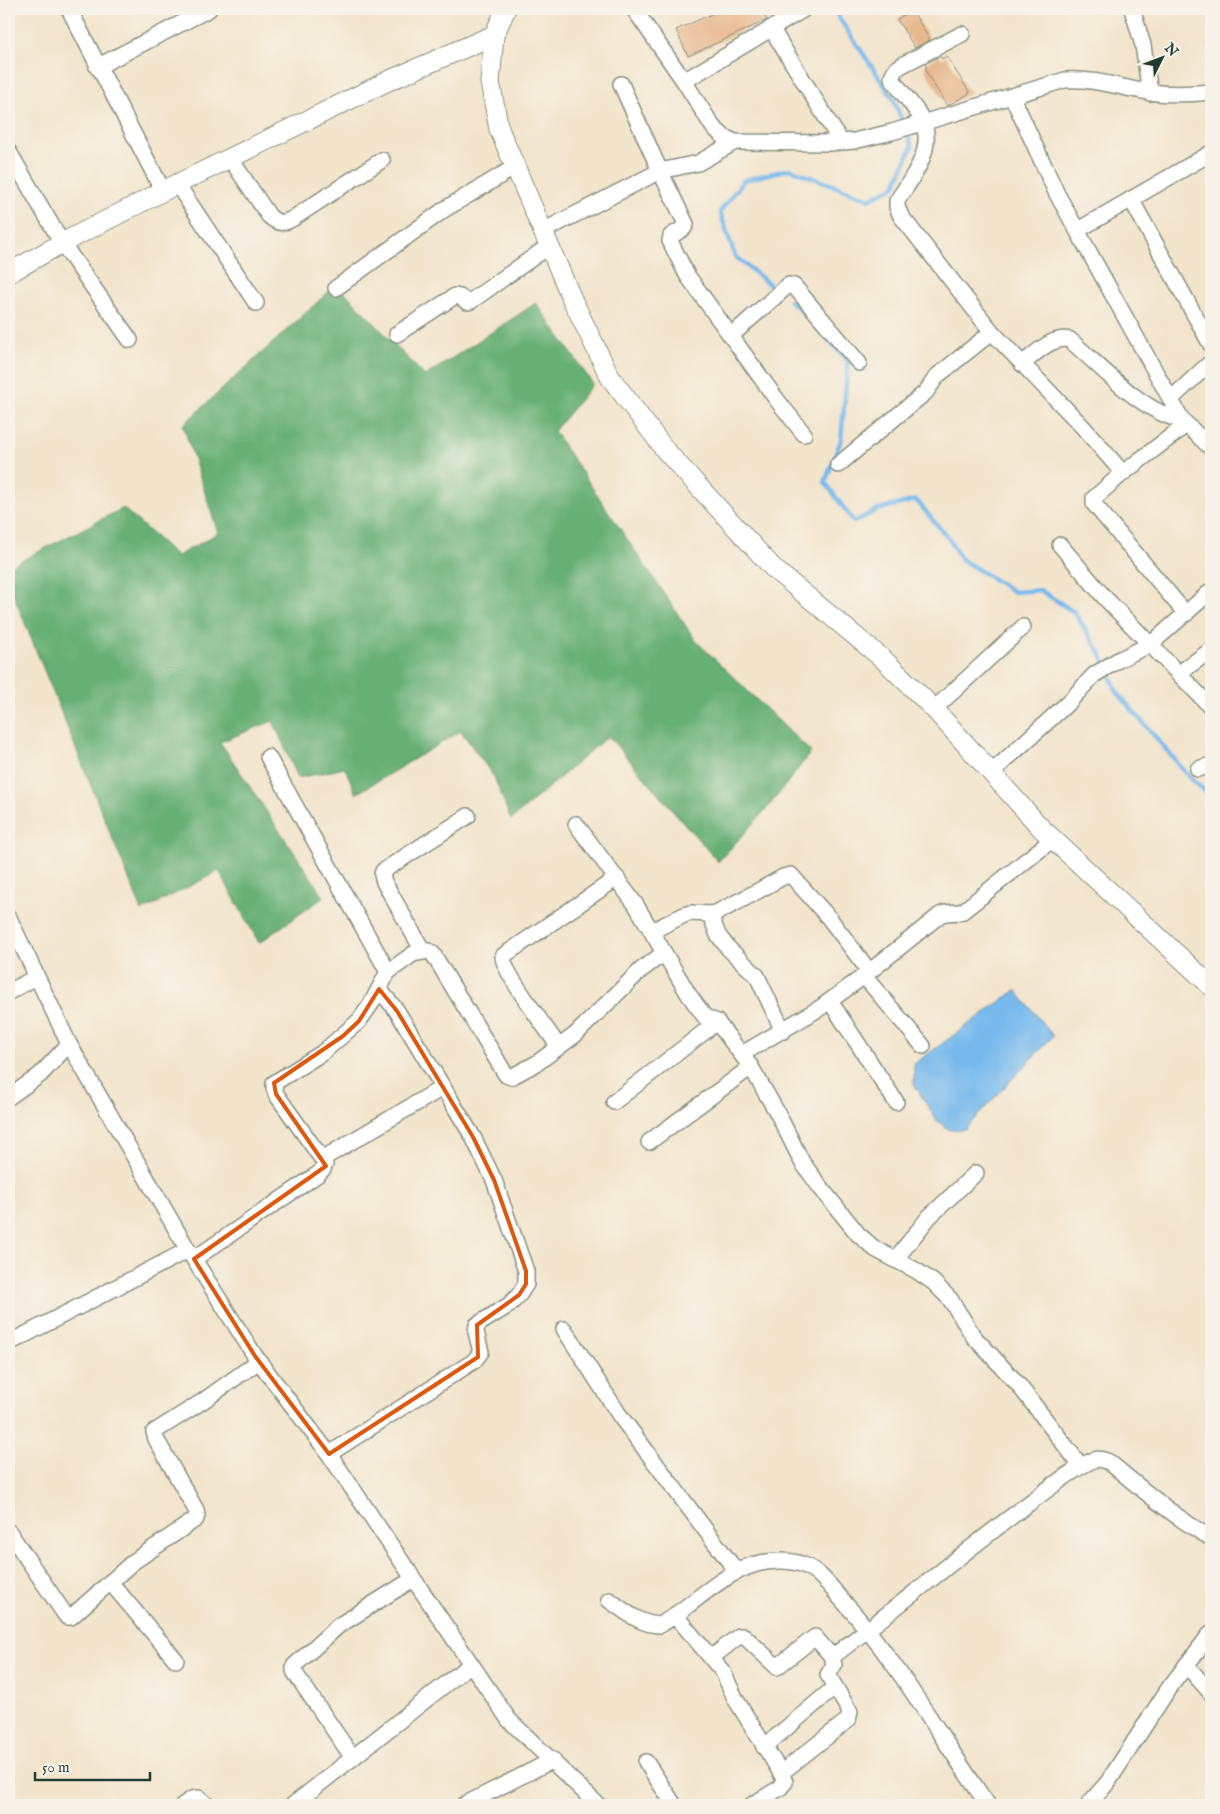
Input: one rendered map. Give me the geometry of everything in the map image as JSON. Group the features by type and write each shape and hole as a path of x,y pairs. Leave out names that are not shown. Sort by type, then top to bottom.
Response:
{"street":[{"path":"69,9 97,67 170,188 256,303"},
{"path":"97,67 209,9"},
{"path":"506,9 494,35 490,82 499,129 572,298 610,377 666,451 774,569 883,659 934,709 1041,828 1211,986"},
{"path":"634,9 713,127 724,138 735,142 854,141 892,132 920,122 1065,80 1083,79 1150,93 1211,92"},
{"path":"684,81 804,9"},
{"path":"1132,9 1143,45 1150,93"},
{"path":"771,28 841,142"},
{"path":"962,34 904,64 893,73 892,78 926,133 924,150 918,166 897,201 897,207 901,216 992,332 1082,426 1123,473"},
{"path":"9,273 62,243 230,158 388,81 494,35"},
{"path":"621,84 660,172 686,224 684,228 671,236 670,241 687,275 777,400 804,434"},
{"path":"1012,96 1057,194 1184,422 1211,448"},
{"path":"397,334 455,296 471,302 546,238 660,172 698,163 735,142"},
{"path":"9,152 62,243 130,340"},
{"path":"1078,230 1211,154"},
{"path":"230,158 270,216 276,223 283,224 382,160"},
{"path":"336,288 445,208 515,167"},
{"path":"1132,199 1211,345"},
{"path":"732,336 788,285 794,286 859,363"},
{"path":"838,465 926,392 937,376 992,332"},
{"path":"1022,364 1057,340 1064,338 1070,340 1120,385 1155,410 1184,422"},
{"path":"1171,398 1211,362"},
{"path":"1184,422 1098,494 1094,498 1094,504 1186,614"},
{"path":"1060,545 1105,598 1211,707"},
{"path":"992,773 1069,702 1094,675 1150,644 1211,591"},
{"path":"934,709 1023,626"},
{"path":"1178,674 1211,650"},
{"path":"268,756 388,972"},
{"path":"422,951 384,882 383,871 468,816"},
{"path":"576,824 617,878 652,931 689,995 705,1017 717,1022 751,1067 778,1114 802,1162 820,1187 858,1234 875,1249 917,1271 933,1282 950,1299 974,1337 1017,1383 1082,1466"},
{"path":"742,1054 830,1001 944,912 956,914 963,911 1053,839"},
{"path":"652,931 684,915 696,913 710,914 747,898 791,875 828,918 866,974 922,1046"},
{"path":"559,1047 525,999 504,963 503,956 617,878"},
{"path":"710,914 718,935 728,948 756,976 783,1031"},
{"path":"9,918 70,1044 191,1254 259,1361 329,1454 509,1720 598,1805"},
{"path":"9,1343 191,1254 324,1169 325,1164 322,1159 276,1094 274,1083 322,1053 343,1036 359,1021 371,1004 388,972 413,954 429,951 433,954 506,1075 511,1077 575,1035 641,970 664,952"},
{"path":"9,992 36,977"},
{"path":"329,1454 474,1361 481,1352 476,1332 477,1325 509,1305 526,1284 526,1271 494,1180 473,1137 442,1088 398,1011 379,989"},
{"path":"830,1001 896,1102"},
{"path":"614,1102 717,1022"},
{"path":"9,1097 40,1075 70,1044"},
{"path":"649,1142 751,1067"},
{"path":"322,1159 442,1088"},
{"path":"895,1260 929,1217 976,1173"},
{"path":"564,1329 620,1416 737,1572"},
{"path":"9,1532 67,1617 71,1617 133,1562 196,1519 196,1510 156,1439 154,1432 210,1397 259,1361"},
{"path":"832,1657 869,1630 998,1527 1082,1466 1094,1460 1101,1459 1109,1462 1187,1525 1211,1538"},
{"path":"609,1600 642,1622 660,1625 737,1572 756,1564 796,1563 808,1567 821,1577 869,1630 988,1805"},
{"path":"353,1758 297,1676 294,1666 338,1626 413,1579"},
{"path":"110,1582 176,1660"},
{"path":"675,1615 723,1672 736,1700 785,1782 780,1788 752,1805"},
{"path":"1088,1805 1108,1782 1169,1688 1211,1633"},
{"path":"711,1658 739,1636 744,1636 777,1667 815,1637 832,1657 834,1665 828,1676 850,1712 848,1720 781,1773"},
{"path":"293,1805 471,1664"},
{"path":"1186,1665 1211,1693"},
{"path":"764,1747 835,1688"},
{"path":"464,1805 553,1760"},
{"path":"646,1762 674,1805"},
{"path":"183,1805 192,1799 199,1798 208,1805"}],"highlighted area":[{"path":"379,989 397,1011 473,1137 494,1180 526,1271 526,1284 519,1295 477,1325 478,1357 329,1454 255,1356 194,1259 326,1166 276,1094 274,1083 343,1036 359,1021"}],"green space":[{"path":"337,284 425,376 536,303 593,384 554,431 696,641 811,752 770,805 718,862 608,736 511,820 494,777 461,731 356,794 345,768 298,778 273,721 220,742 324,897 259,943 219,871 142,911 9,584 9,567 123,508 177,556 218,533 183,425"}],"water":[{"path":"1016,990 1053,1036 965,1129 950,1130 937,1121 914,1084 914,1064"}],"building":[{"path":"723,9 762,9 767,20 688,56 676,30"},
{"path":"912,10 930,40 915,48 897,19"},
{"path":"940,56 942,59 946,56 970,93 947,106 925,70 927,68 925,64"}],"waterway":[{"path":"770,285 735,256 720,212 744,180 790,169 869,199 895,186 912,146 893,98 833,9"},
{"path":"790,301 802,311 848,361 841,440 825,482 854,522 877,510 916,500 949,539 961,559 1014,592 1040,590 1074,612 1101,654 1117,692 1192,780 1211,796"}]}
